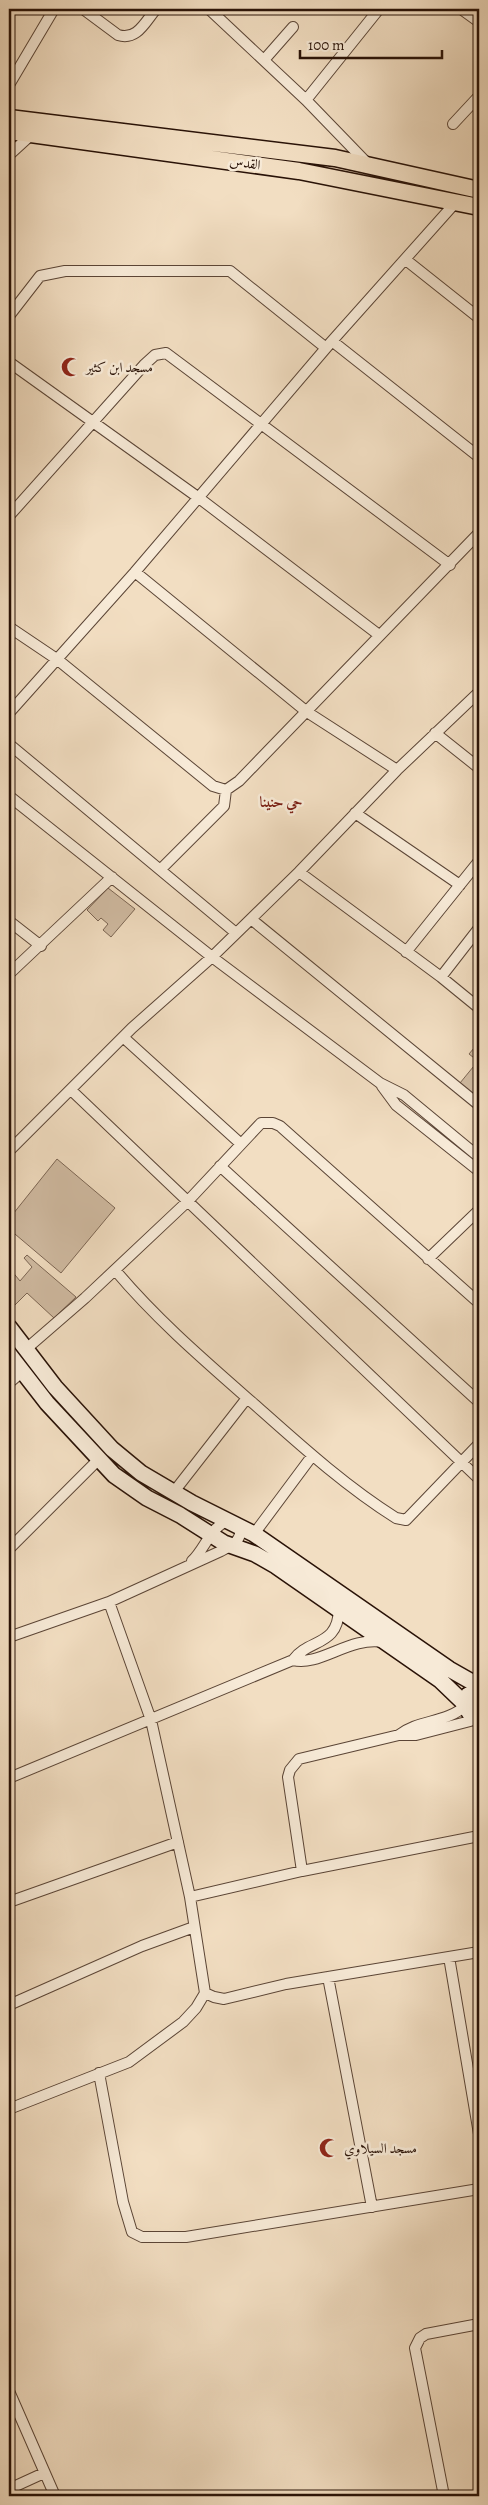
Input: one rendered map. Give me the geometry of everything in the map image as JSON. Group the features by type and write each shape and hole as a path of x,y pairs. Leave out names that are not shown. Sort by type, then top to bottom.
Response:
{"main road":[{"name":"القدس","path":"9,118 335,158 479,190"},
{"name":"القدس","path":"9,131 300,171 479,207"}],"street":[{"path":"9,85 54,9"},
{"path":"83,9 118,34 124,36 134,35 138,32 156,9"},
{"path":"209,9 306,100 370,166"},
{"path":"306,100 379,9"},
{"path":"461,9 479,22"},
{"path":"264,60 293,26"},
{"path":"453,124 479,96"},
{"path":"9,155 32,133"},
{"path":"335,158 340,150 342,138"},
{"path":"9,712 58,660 199,498 329,344 456,202"},
{"path":"406,260 479,318"},
{"path":"9,316 40,276 65,271 230,271 479,457"},
{"path":"9,516 144,365 161,353 166,353 450,565"},
{"path":"9,362 199,498 380,635"},
{"path":"161,869 224,806 226,790 239,781 307,712 450,565 479,532"},
{"path":"135,572 307,712 397,770"},
{"path":"9,627 58,660 213,786 226,790"},
{"path":"9,1151 123,1037 212,957 251,919 397,770 479,692"},
{"path":"435,734 479,768"},
{"path":"9,744 236,933"},
{"path":"9,796 212,957 380,1083 404,1096 479,1157"},
{"path":"355,813 460,885"},
{"path":"406,952 479,861"},
{"path":"299,872 441,977 479,1008"},
{"path":"9,974 41,946 112,877"},
{"path":"251,919 479,1105"},
{"path":"9,921 41,946"},
{"path":"441,977 479,928"},
{"path":"123,1037 241,1144"},
{"path":"380,1083 396,1105 479,1171"},
{"path":"71,1090 479,1479"},
{"path":"25,1350 115,1270 188,1201 262,1123 274,1123 280,1126 479,1303"},
{"path":"220,1166 479,1402"},
{"path":"428,1259 479,1210"},
{"path":"115,1270 141,1301 312,1456 396,1518 406,1520 479,1444"},
{"path":"9,1327 55,1387 112,1449 141,1473 173,1493 254,1534 449,1669 479,1686 469,1692 466,1705 449,1718 409,1729 399,1735"},
{"path":"9,1354 22,1372 98,1460 130,1487 231,1546 266,1560 445,1684 466,1705 468,1711 479,1719"},
{"path":"9,1383 22,1372"},
{"path":"173,1493 247,1398"},
{"path":"254,1534 312,1456"},
{"path":"9,1549 98,1460"},
{"path":"190,1564 202,1551 218,1525 235,1523"},
{"path":"9,1637 109,1602 231,1546 240,1537 235,1523"},
{"path":"9,2109 129,2062 183,2022 196,2008 205,1992 190,1897 151,1720 109,1602"},
{"path":"9,1778 293,1660 301,1652 329,1637 337,1624 339,1609"},
{"path":"293,1660 305,1662 365,1641 384,1642"},
{"path":"302,1870 289,1784 290,1770 293,1764 305,1756 399,1735 416,1735 479,1719"},
{"path":"190,1897 302,1870 479,1836"},
{"path":"9,1902 178,1842"},
{"path":"9,2006 142,1946 194,1927"},
{"path":"205,1992 214,1997 224,1999 286,1984 479,1952"},
{"path":"449,1957 479,2134"},
{"path":"328,1977 372,2207"},
{"path":"100,2073 123,2202 132,2232 142,2236 186,2237 479,2189"},
{"path":"444,2496 415,2348 417,2342 426,2334 479,2324"},
{"path":"9,2391 44,2473 56,2496"},
{"path":"9,2489 44,2473"}],"shaded area":[{"path":"108,888 135,909 111,937 103,930 108,924 101,918 98,921 87,910"},
{"path":"479,1042 479,1099 460,1083 478,1061 469,1054"},
{"path":"57,1159 115,1208 61,1273 9,1229 9,1219"},
{"path":"27,1255 76,1297 54,1318 27,1293 13,1307 9,1299 9,1258 11,1270 20,1281 32,1267 24,1258"}],"place":[{"name":"مسجد ابن كثير","path":"71,367"},
{"name":"مسجد السيلاوي","path":"329,2148"}],"district":[{"name":"حي حنينا","path":"281,802"}]}
